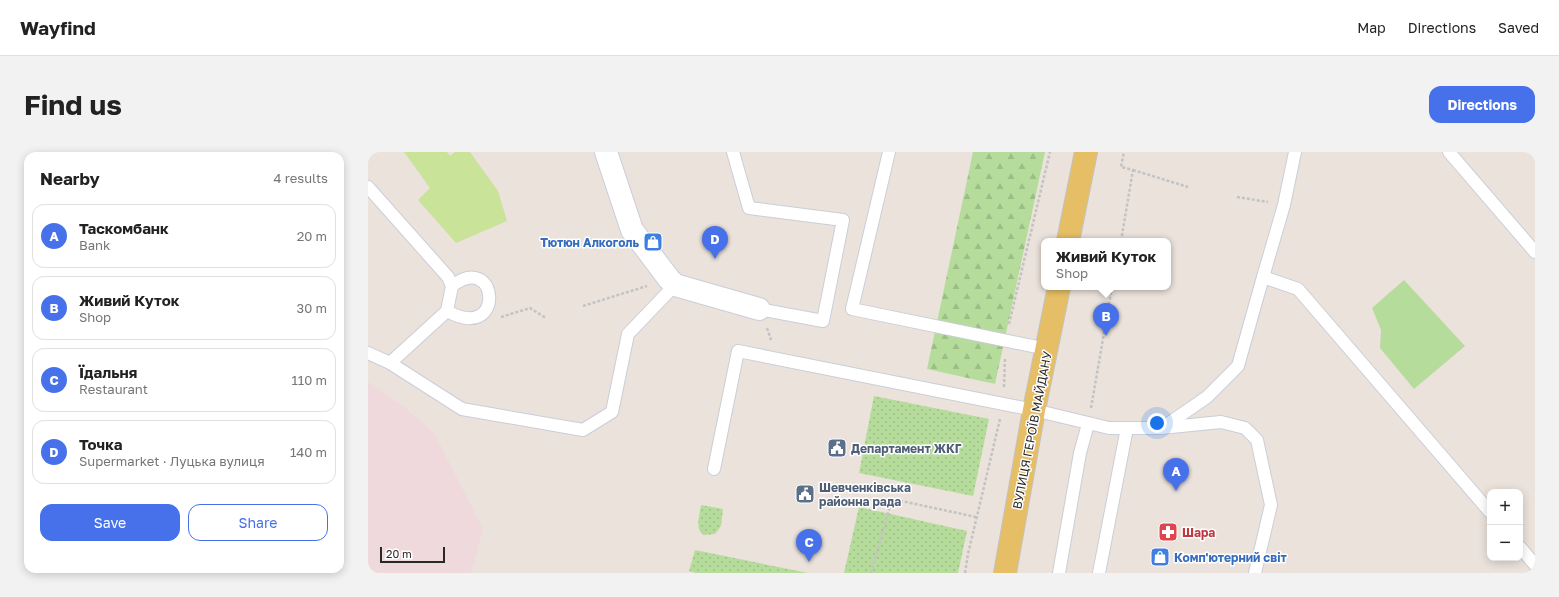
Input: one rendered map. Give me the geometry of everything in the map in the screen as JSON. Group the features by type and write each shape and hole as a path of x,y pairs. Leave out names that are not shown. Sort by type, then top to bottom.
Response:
{"main road":[{"path":"1069,238 1086,152"},
{"name":"ВУЛИЦЯ ГЕРОЇВ МАЙДАНУ","path":"1005,573 1034,410 1058,290"}],"street":[{"path":"606,152 632,230 672,282 759,309"}],"lane":[{"path":"733,152 749,208 843,220 824,321 759,309"},
{"path":"889,152 852,309 1047,349"},
{"path":"1161,428 1207,397 1238,366 1284,205 1295,152"},
{"path":"1449,152 1535,252"},
{"path":"368,186 448,277 452,286 447,311 390,362"},
{"path":"1263,276 1298,289 1487,509"},
{"path":"447,311 459,318 473,318 482,315 487,308 489,301 488,288 484,282 474,278 466,278 460,280 452,286"},
{"path":"368,353 390,362 462,409 584,430 612,412 628,334 672,282"},
{"path":"714,469 738,352 1034,410 1109,428 1161,428 1221,422 1245,428 1257,440 1271,505 1255,573"},
{"path":"1059,573 1080,453 1088,424"},
{"path":"1099,573 1127,428"},
{"path":"1523,551 1535,565"}],"path":[{"path":"965,573 995,435 1004,405 1005,341 1050,152"},
{"path":"1124,152 1121,167 1188,187"},
{"path":"1121,238 1133,170"},
{"path":"1237,197 1284,205"},
{"path":"582,306 672,282"},
{"path":"1088,424 1111,290"},
{"path":"482,315 485,322 530,308 546,318"},
{"path":"759,309 779,359"},
{"path":"871,573 892,499 976,517"}],"shaded area":[{"path":"368,382 404,407 434,433 483,529 471,573 368,573"}],"green space":[{"path":"404,152 447,152 450,156 455,152 470,152 498,191 507,221 456,243 418,200 430,188"},
{"path":"973,152 1045,152 995,384 927,369"},
{"path":"1404,280 1465,346 1414,389 1380,348 1381,330 1372,308"},
{"path":"874,396 989,419 973,496 859,473"},
{"path":"701,505 723,509 721,526 715,534 704,535 699,529 698,521"},
{"path":"859,507 967,531 958,573 844,573"},
{"path":"695,550 808,573 696,573 689,571"}],"place":[{"name":"Тютюн Алкоголь","path":"653,242"},
{"name":"Точка","path":"715,259"},
{"name":"Живий Куток","path":"1106,336"},
{"name":"Департамент ЖКГ","path":"837,448"},
{"name":"Таскомбанк","path":"1176,491"},
{"name":"Шевченківська районна рада","path":"805,494"},
{"name":"Шара","path":"1168,532"},
{"name":"Комп'ютерний світ","path":"1160,557"},
{"name":"Їдальня","path":"809,562"}]}
